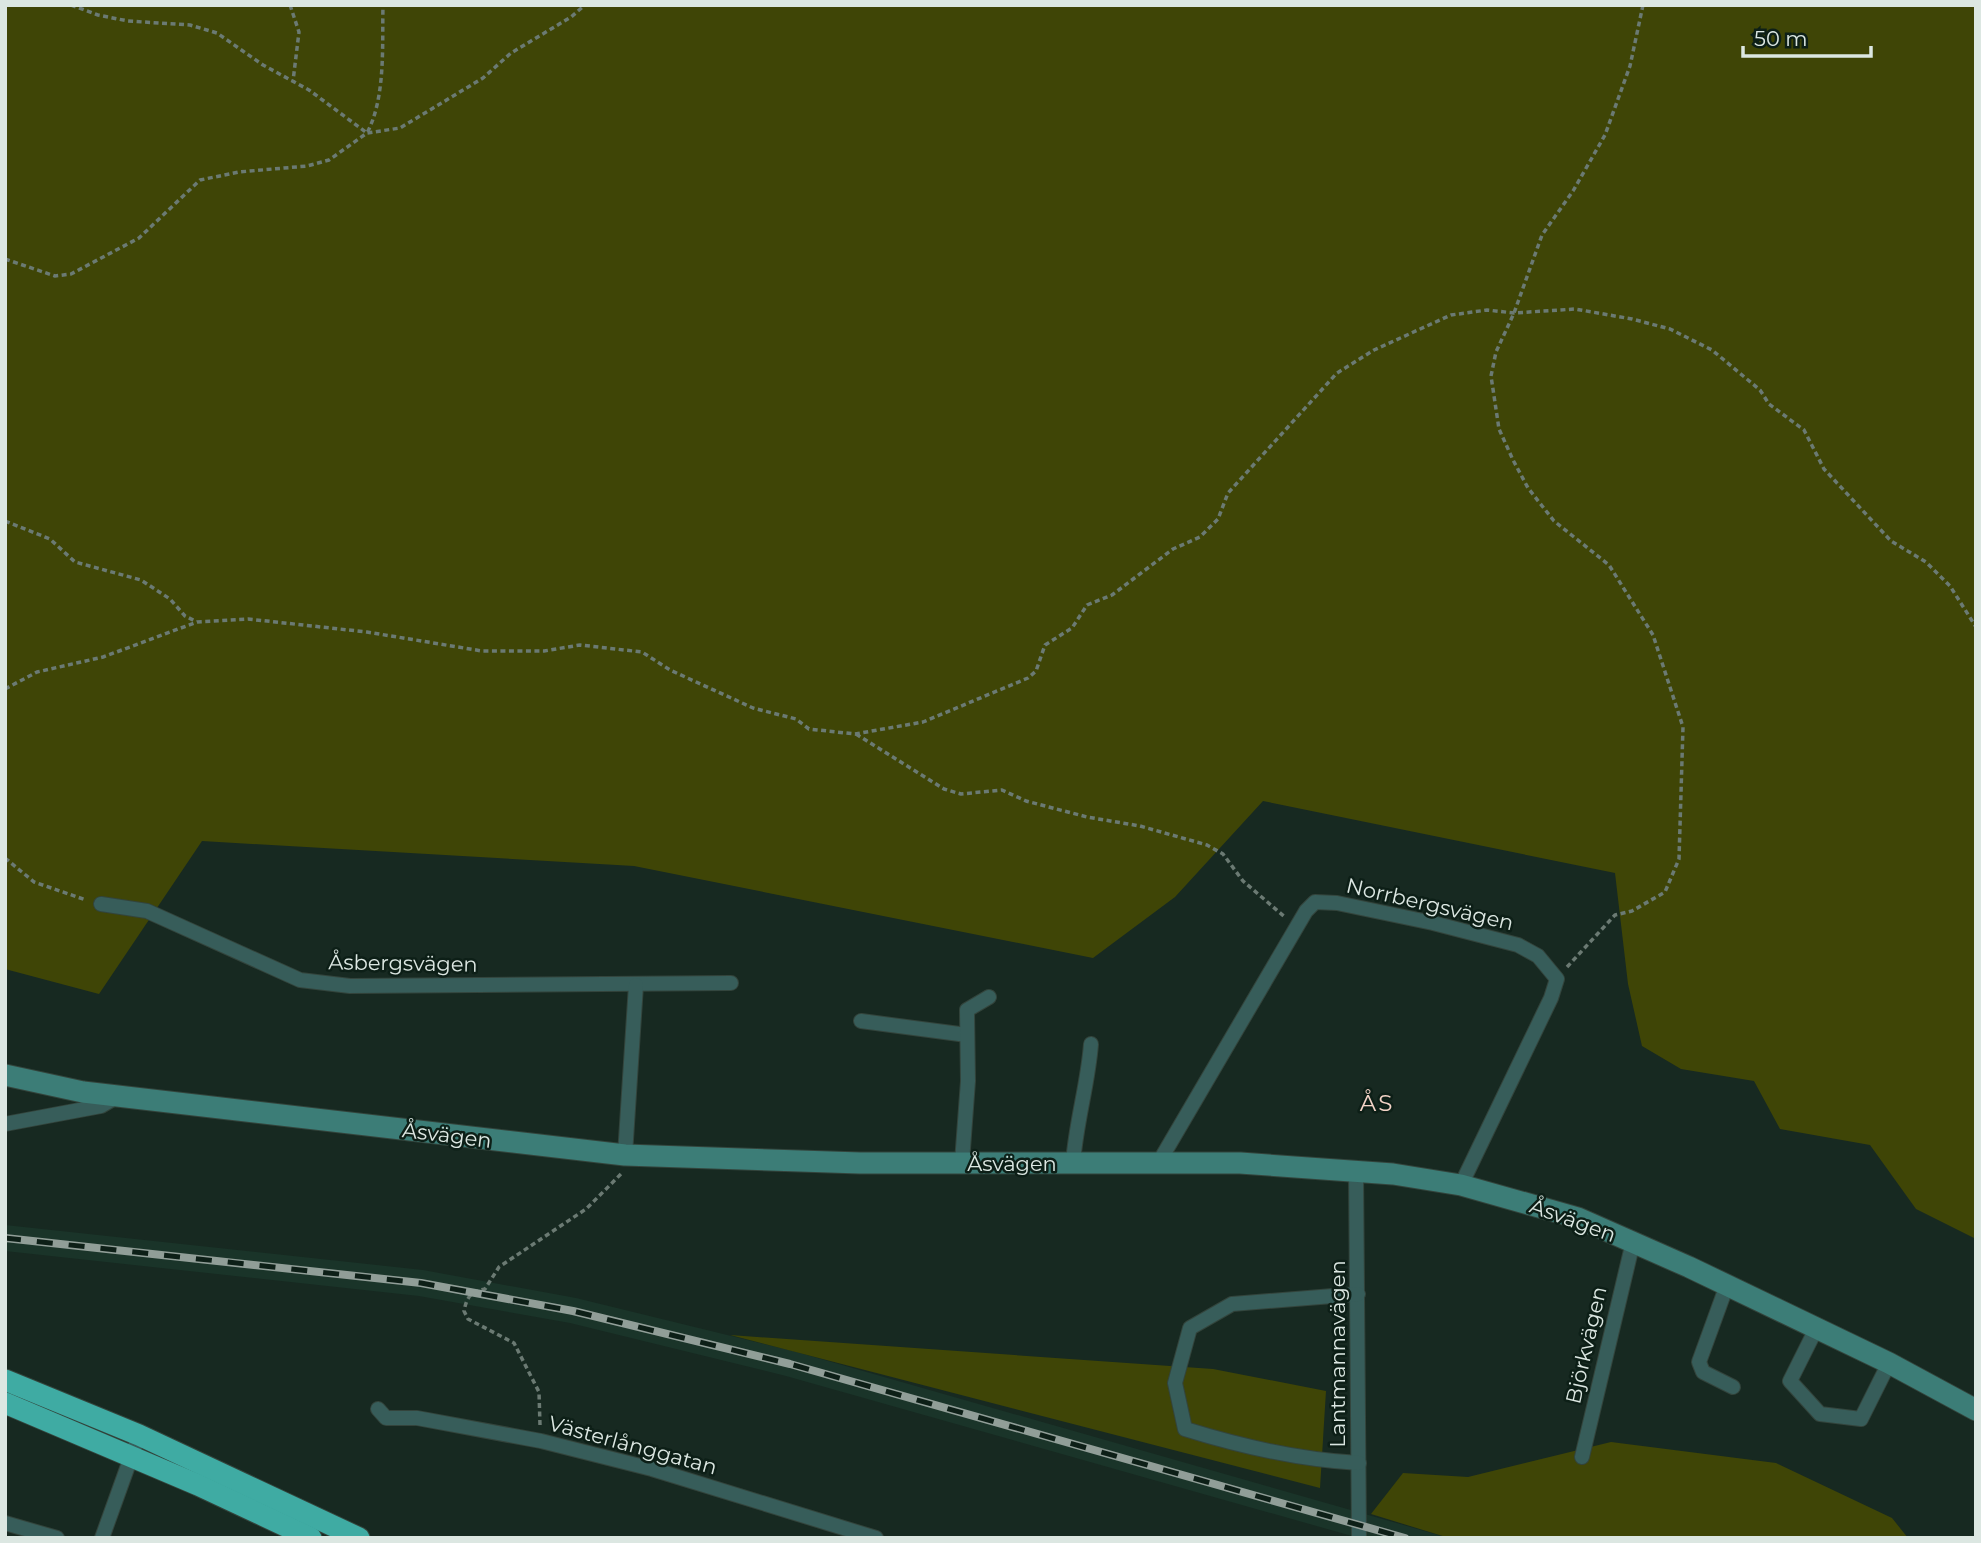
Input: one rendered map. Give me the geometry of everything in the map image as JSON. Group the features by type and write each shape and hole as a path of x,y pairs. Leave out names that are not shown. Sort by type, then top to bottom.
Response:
{"highway":[{"path":"5,1380 139,1435 359,1538"},
{"path":"5,1403 130,1455 311,1538"}],"street":[{"name":"Norrbergsvägen","path":"1159,1162 1297,925 1315,902 1337,903 1433,923 1518,945 1538,956 1556,979"},
{"name":"Åsbergsvägen","path":"101,904 148,911 300,980 349,986 731,983"},
{"path":"1461,1185 1551,998 1556,979"},
{"path":"625,1155 636,985"},
{"path":"962,1162 968,1081 967,1010 989,998"},
{"path":"861,1021 967,1035"},
{"path":"1073,1163 1075,1131 1088,1079 1091,1044"},
{"name":"Åsvägen","path":"5,1074 49,1086 118,1096 625,1155 720,1160 1240,1163 1356,1171 1461,1185 1578,1218 1633,1242 1817,1327 1976,1410"},
{"path":"5,1124 101,1106 118,1096"},
{"name":"Lantmannavägen","path":"1356,1171 1359,1538"},
{"name":"Björkvägen","path":"1582,1457 1633,1242"},
{"path":"1727,1285 1699,1362 1703,1372 1733,1387"},
{"path":"1357,1294 1233,1304 1190,1328 1175,1384 1185,1429 1232,1444 1313,1461 1359,1463"},
{"path":"1817,1327 1790,1381 1820,1414 1861,1419 1889,1363"},
{"name":"Västerlånggatan","path":"378,1409 386,1418 417,1419 541,1441 652,1469 876,1538"},
{"path":"102,1538 139,1435"},
{"path":"5,1523 57,1538"}],"path":[{"path":"71,5 98,15 128,21 190,25 218,33 367,133"},
{"path":"290,5 299,32 293,81"},
{"path":"367,133 373,120 381,63 383,5"},
{"path":"5,259 32,271 55,276 71,274 139,238 200,180 239,172 307,166 329,160 367,133 400,128 483,78 512,53 571,17 585,5"},
{"path":"1556,979 1615,915 1632,911 1665,892 1679,859 1683,727 1653,635 1609,565 1554,520 1528,488 1499,429 1491,376 1496,352 1514,313 1542,235 1573,191 1605,135 1630,66 1643,5"},
{"path":"5,689 37,673 103,657 197,622 248,619 367,632 482,651 544,651 580,645 642,652 670,670 752,708 796,719 809,729 855,734 923,722 1028,678 1036,671 1045,645 1072,628 1087,605 1112,594 1173,549 1200,537 1219,519 1228,493 1337,373 1374,350 1451,315 1488,310 1514,313 1575,309 1632,319 1670,328 1712,350 1760,390 1769,404 1804,430 1824,469 1891,541 1926,562 1950,586 1976,627"},
{"path":"5,521 50,540 75,562 141,580 170,598 185,617 197,622"},
{"path":"855,734 944,789 961,794 1002,790 1026,801 1087,817 1140,826 1207,845 1223,854 1243,881 1265,902 1297,925"},
{"path":"5,858 34,882 101,904"},
{"path":"541,1441 539,1392 514,1343 468,1318 464,1311 466,1298 473,1291 485,1289 499,1267 586,1209 623,1172 625,1155"}],"shaded area":[{"path":"5,1225 423,1270 576,1298 793,1351 1449,1538 1359,1538 786,1376 570,1323 419,1296 5,1251"}],"green space":[{"path":"5,5 1976,5 1976,1239 1916,1209 1870,1145 1780,1129 1754,1081 1681,1069 1642,1046 1628,984 1615,873 1263,801 1175,897 1093,958 634,866 202,841 99,994 5,969"},
{"path":"730,1335 1213,1369 1326,1391 1320,1488"},
{"path":"1611,1442 1776,1463 1892,1518 1908,1538 1449,1538 1371,1514 1403,1473 1468,1477"}],"railway":[{"path":"5,1238 421,1283 573,1311 790,1364 1405,1538"}],"district":[{"name":"ÅS","path":"1377,1103"}]}
